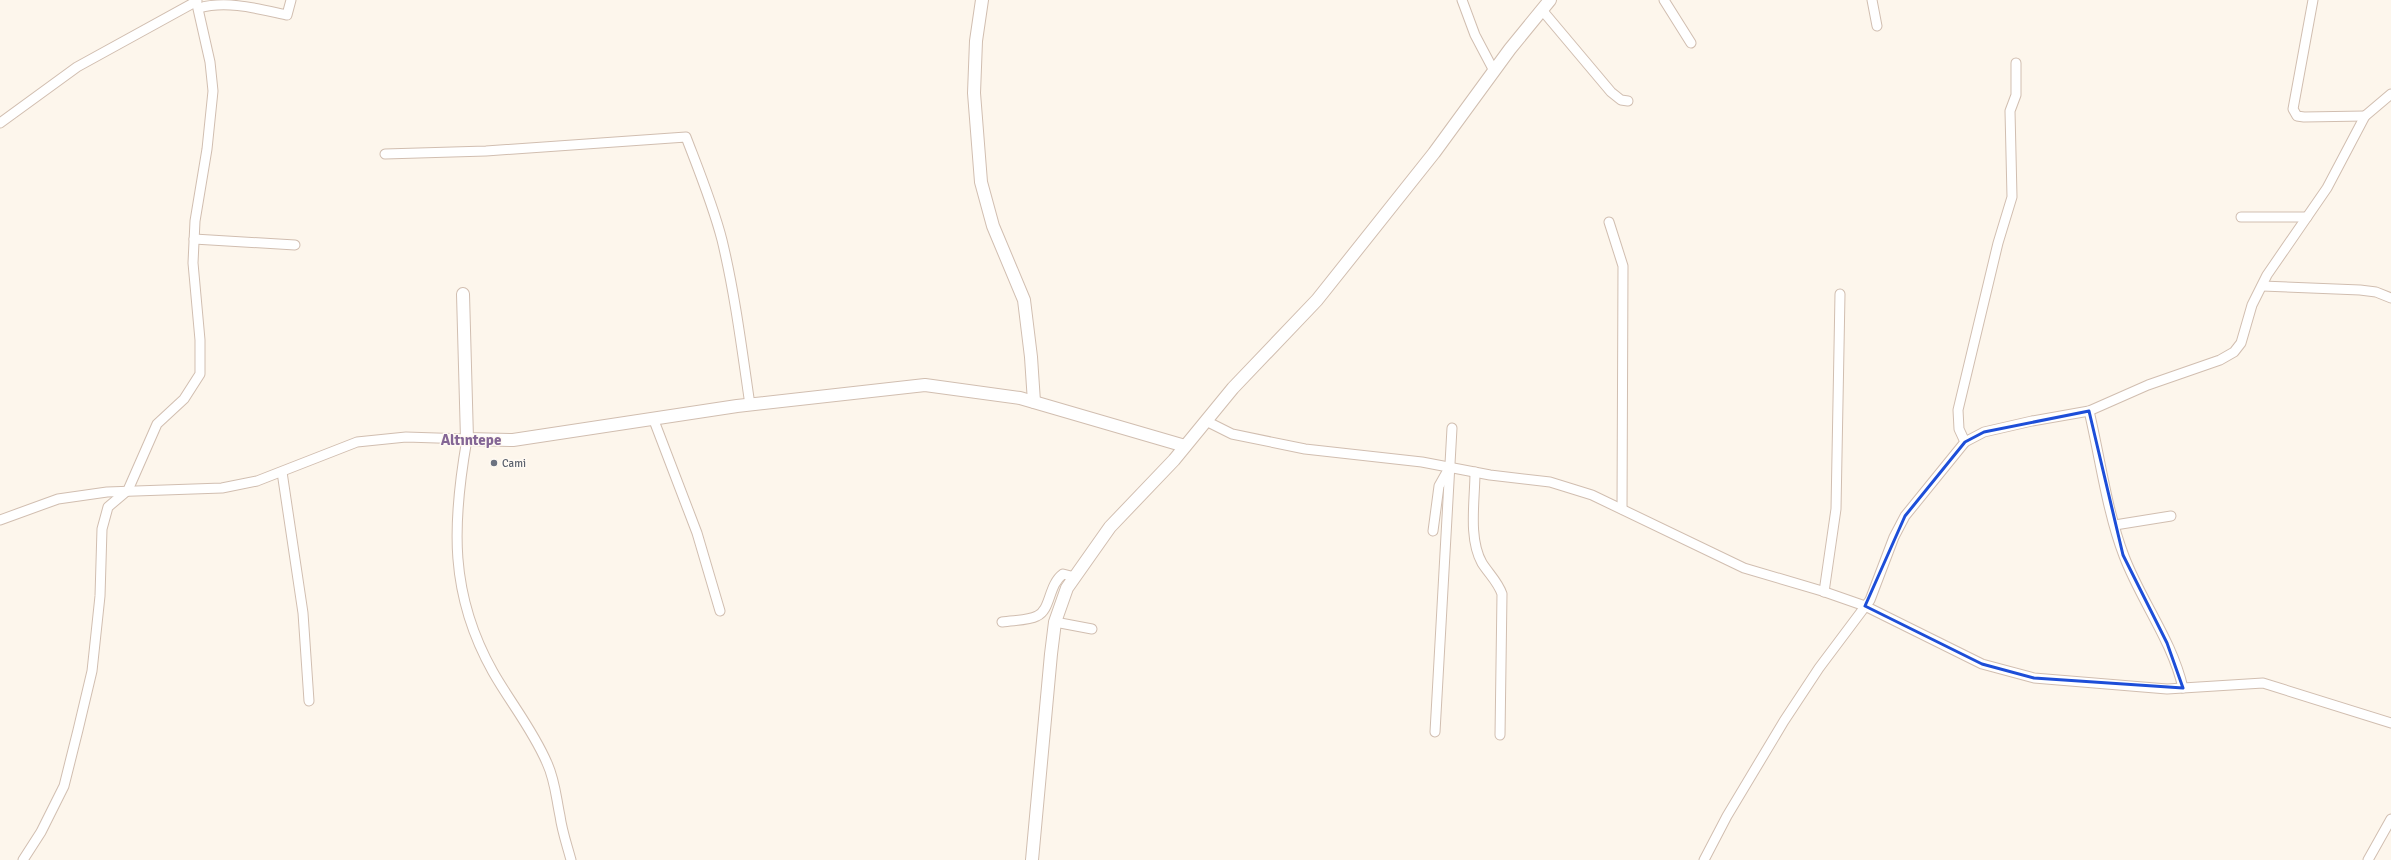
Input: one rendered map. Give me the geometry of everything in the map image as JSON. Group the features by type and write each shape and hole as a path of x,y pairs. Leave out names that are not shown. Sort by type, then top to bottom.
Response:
{"street":[{"path":"0,123 83,63 197,3 210,4 223,2 288,15 291,0"},
{"path":"982,0 976,41 974,93 981,182 993,226 1024,300 1031,357 1034,402"},
{"path":"1462,0 1475,34 1494,70"},
{"path":"1032,860 1055,622 1067,588 1110,527 1185,446 1233,388 1317,300 1434,153 1494,70 1550,0"},
{"path":"1664,0 1691,43"},
{"path":"1872,0 1877,26"},
{"path":"2312,0 2293,109 2297,116 2304,117 2365,116"},
{"path":"28,859 64,786 92,671 100,596 102,529 108,507 128,490 157,424 184,399 200,374 200,340 193,263 194,239 213,91 197,3"},
{"path":"1542,10 1611,92 1621,100 1628,101"},
{"path":"1965,442 1959,429 1958,410 1996,251 2012,197 2010,110 2016,95 2016,63"},
{"path":"1704,860 1727,816 1784,721 1819,668 1870,600 1894,537 1905,516 1965,442 1991,430 2089,411 2148,385 2220,360 2234,352 2241,343 2252,305 2262,286 2327,188 2365,116 2391,94"},
{"path":"384,154 486,151 686,137 707,192 722,240 738,316 750,404"},
{"path":"2241,217 2307,217"},
{"path":"1609,222 1623,266 1622,509"},
{"path":"194,239 295,245"},
{"path":"2262,286 2360,290 2376,292 2391,298"},
{"path":"463,294 467,439 460,478 456,531 457,567 463,599 480,649 547,763 556,789 560,816 571,860"},
{"path":"1824,592 1836,509 1840,294"},
{"path":"0,520 58,500 128,490 222,488 257,481 357,442 406,436 513,440 750,404 925,385 1034,402 1185,446"},
{"path":"2089,411 2123,555 2134,581 2167,642 2178,668 2183,688"},
{"path":"653,418 697,533 720,611"},
{"path":"1206,421 1232,434 1266,442 1305,449 1550,482 1592,495 1744,568 1865,606 1982,664 2026,676 2074,682 2183,688 2263,683 2391,723"},
{"path":"1435,732 1452,428"},
{"path":"1433,531 1439,486 1450,468"},
{"path":"282,472 303,613 309,701"},
{"path":"1475,472 1475,542 1482,563 1499,585 1502,594 1500,734"},
{"path":"2115,525 2172,516"},
{"path":"1002,622 1037,616 1045,609 1055,580 1063,574 1075,577"},
{"path":"1055,622 1092,629"},
{"path":"2368,860 2391,819"}],"highlighted area":[{"path":"2089,411 2123,555 2167,643 2183,688 2034,678 1982,664 1865,606 1905,516 1965,442 1984,432"}],"place":[{"name":"Cami","path":"494,463"}],"district":[{"name":"Altıntepe","path":"471,440"}]}
